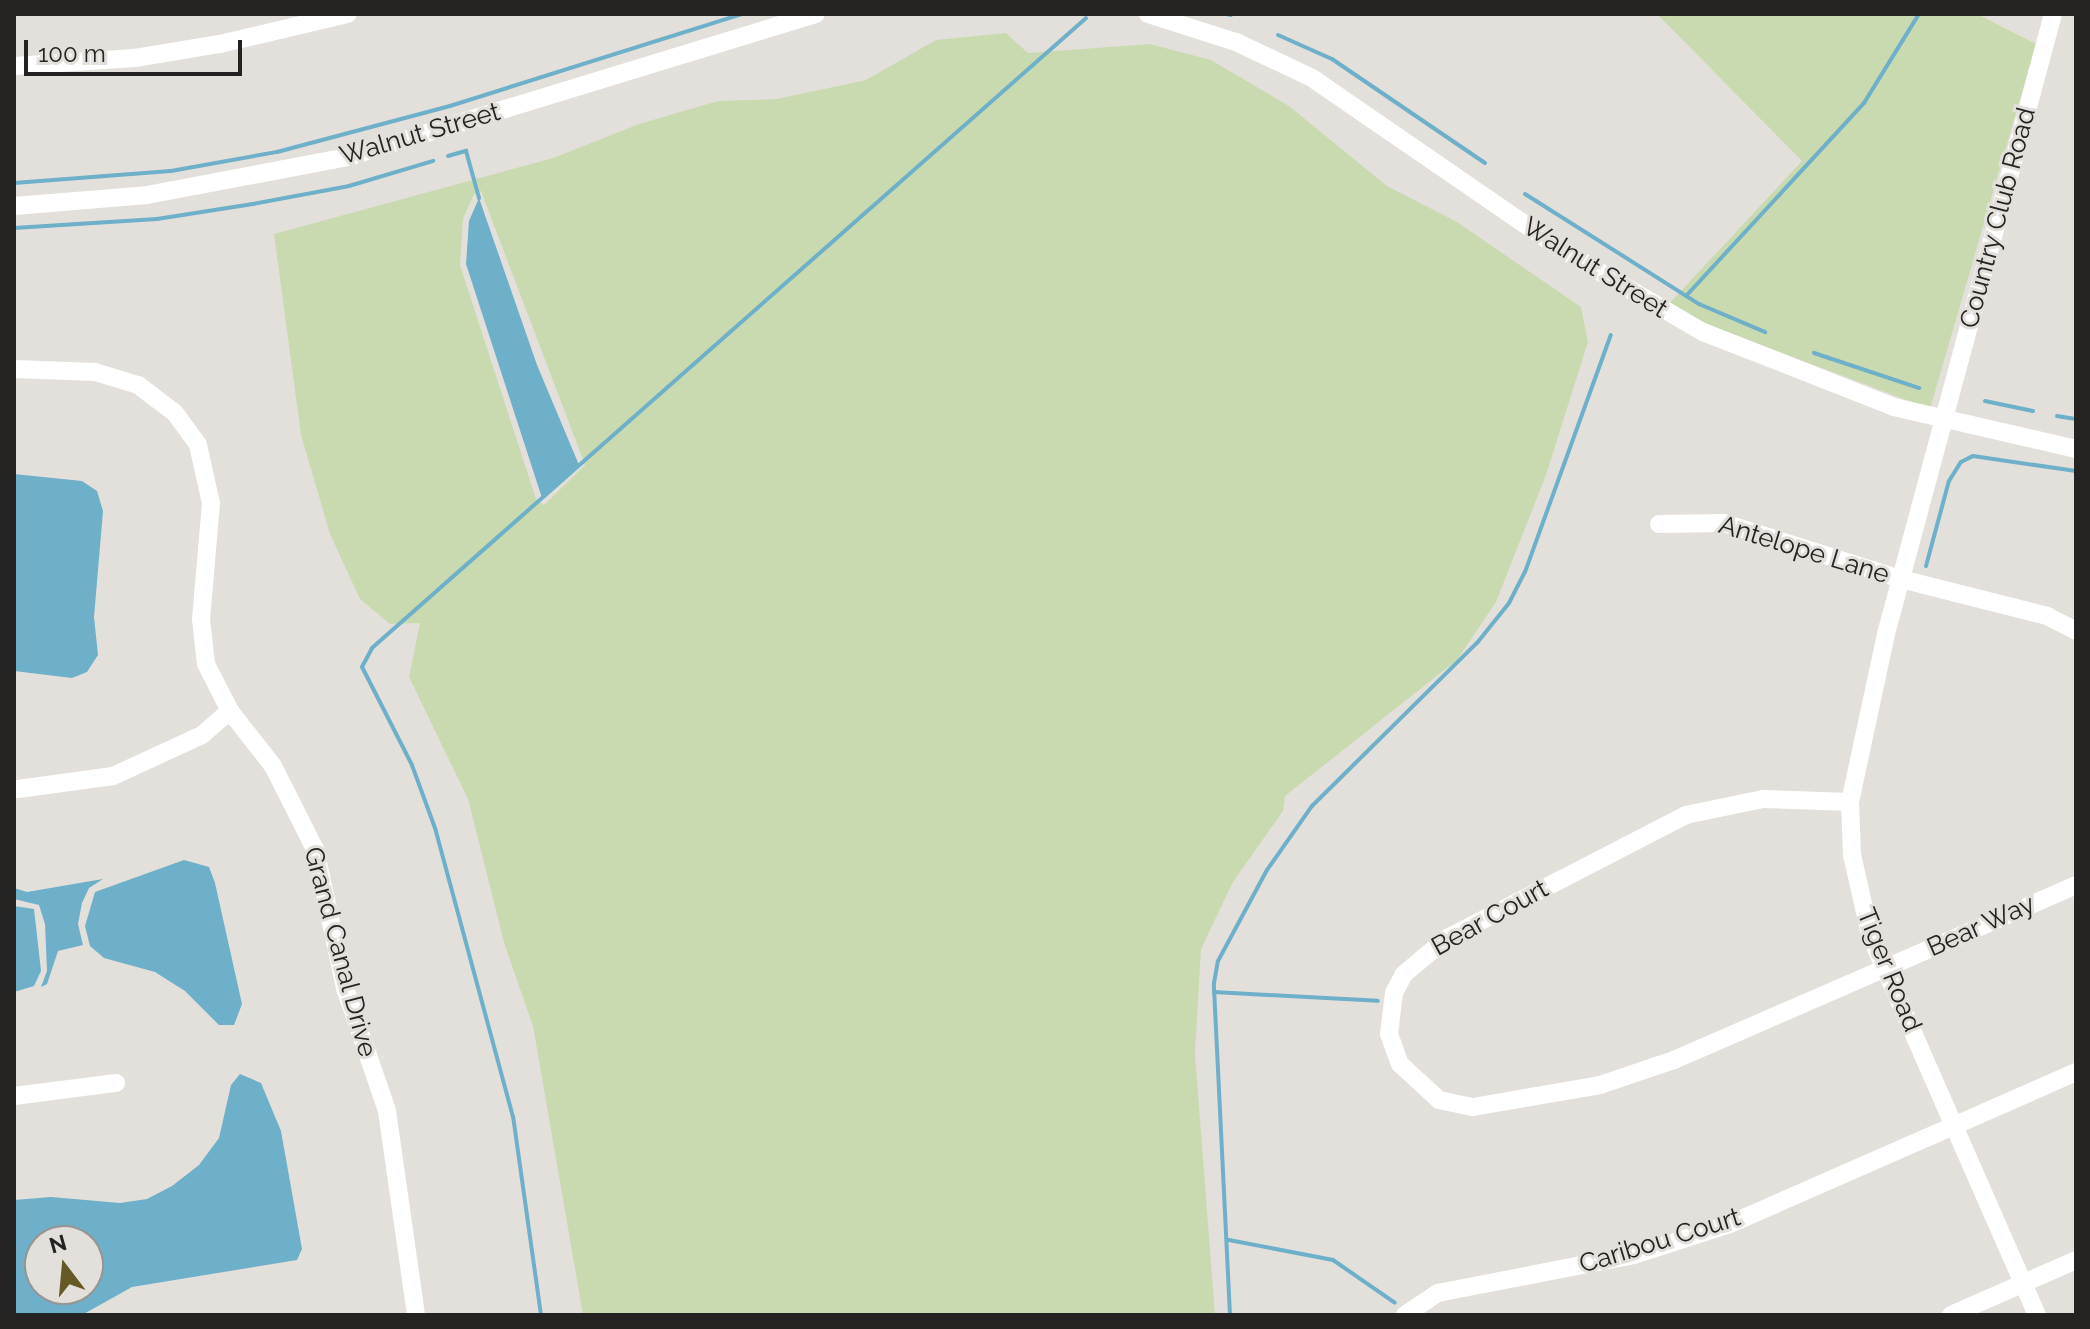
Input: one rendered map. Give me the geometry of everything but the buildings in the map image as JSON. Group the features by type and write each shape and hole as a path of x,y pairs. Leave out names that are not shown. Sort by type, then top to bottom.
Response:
{"street":[{"path":"14,66 149,56 348,14"},
{"name":"Walnut Street","path":"14,206 147,195 348,157 816,14"},
{"name":"Walnut Street","path":"1148,14 1236,42 1312,78 1559,248 1703,332 1821,382 1943,421 2076,449"},
{"name":"Country Club Road","path":"1943,421 2053,14"},
{"name":"Grand Canal Drive","path":"14,369 95,372 124,379 163,402 191,433 208,475 211,503 203,650 211,678 230,711 273,766 315,849 352,1014 387,1111 416,1315"},
{"name":"Tiger Road","path":"1943,421 1853,773 1850,802 1859,895 1886,969 2037,1315"},
{"name":"Antelope Lane","path":"1659,524 1724,523 1901,579 2047,616 2076,631"},
{"path":"18,789 113,776 189,742 230,711"},
{"name":"Bear Court","path":"1850,802 1737,801 1662,825 1446,939 1422,957 1394,993 1389,1034 1400,1064 1425,1091 1456,1105 1481,1107 1549,1097 1650,1069 1886,969"},
{"name":"Bear Way","path":"1886,969 2076,885"},
{"name":"Caribou Court","path":"1405,1315 1447,1291 1580,1267 1685,1240 2076,1072"},
{"path":"14,1096 116,1083"},
{"path":"1951,1315 2076,1260"}],"green space":[{"path":"1657,14 1977,14 2036,44 1930,409 1706,324 1668,305 1802,161"},
{"path":"1006,33 1028,53 1150,44 1211,60 1289,106 1387,186 1457,222 1581,307 1588,342 1546,475 1496,602 1457,660 1285,796 1283,811 1233,882 1201,949 1195,1054 1215,1315 583,1315 533,1026 505,946 468,799 409,677 420,623 390,624 360,599 330,534 301,435 274,234 553,158 639,124 718,101 777,99 866,80 936,40","holes":["481,191 585,465 544,505 536,499 460,265 463,219 474,194"]}],"water":[{"path":"479,198 537,365 579,465 542,498 466,264 469,221"},
{"path":"14,474 82,481 97,491 103,511 94,617 98,655 87,672 72,678 14,671"},
{"path":"184,860 209,867 215,883 242,1004 234,1025 219,1025 185,991 155,972 104,958 90,946 85,926 95,892"},
{"path":"103,879 89,888 82,903 78,924 83,945 58,951 47,984 41,987 47,971 45,924 39,905 14,899 14,888 27,892"},
{"path":"14,906 34,909 41,971 34,986 14,992"},
{"path":"240,1074 261,1083 281,1131 302,1249 297,1260 132,1287 104,1303 104,1225 24,1225 24,1305 100,1305 82,1315 14,1315 14,1200 51,1197 120,1203 147,1199 172,1186 199,1165 219,1138 231,1085"}],"waterway":[{"path":"14,183 171,171 277,152 450,106 741,14"},
{"path":"1227,14 1231,15"},
{"path":"1686,296 1864,103 1919,14"},
{"path":"541,1315 513,1117 435,828 412,765 362,667 372,648 1086,18"},
{"path":"1278,35 1332,59 1485,163"},
{"path":"448,156 466,151 479,198"},
{"path":"14,228 157,219 253,204 349,186 433,161"},
{"path":"1525,194 1699,304 1765,332"},
{"path":"1230,1315 1214,983 1218,961 1267,870 1312,806 1477,643 1509,603 1525,572 1611,335"},
{"path":"1814,353 1919,388"},
{"path":"1985,401 2033,411"},
{"path":"2057,416 2076,419"},
{"path":"1926,566 1949,481 1961,462 1973,456 2076,471"},
{"path":"1214,992 1378,1001"},
{"path":"1229,1240 1333,1260 1395,1303"}]}
